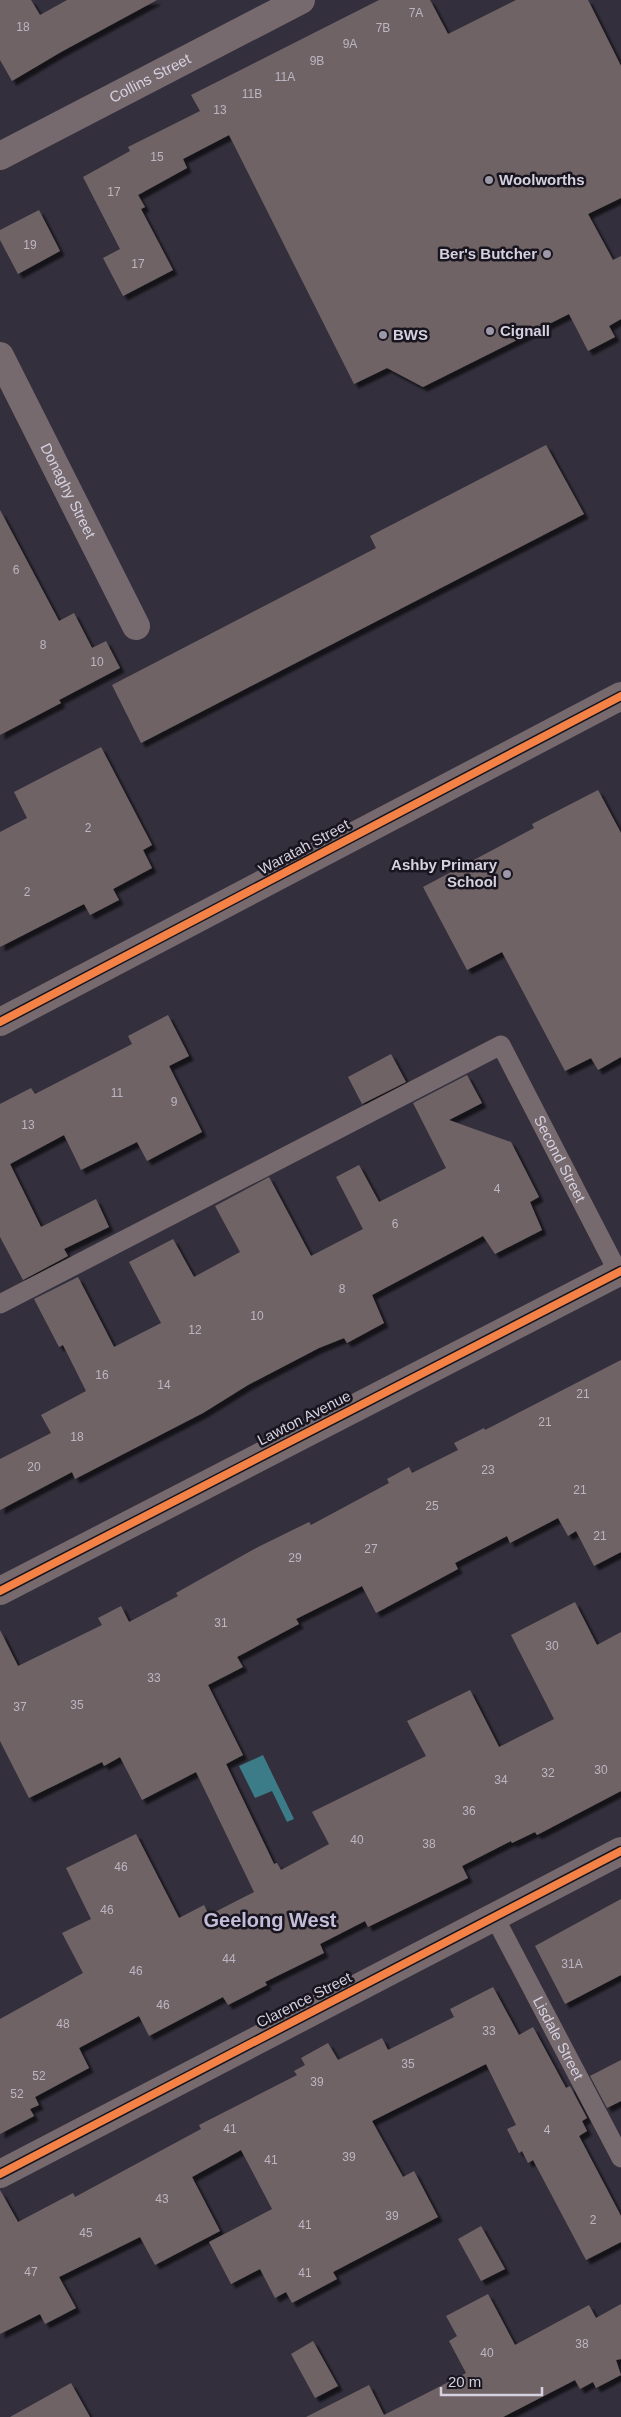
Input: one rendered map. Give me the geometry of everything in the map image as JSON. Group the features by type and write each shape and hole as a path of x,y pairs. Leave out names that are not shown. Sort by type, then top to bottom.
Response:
{"street":[{"name":"Collins Street","path":"0,156 300,0"},
{"name":"Donaghy Street","path":"0,356 136,626"},
{"name":"Waratah Street","path":"0,1022 621,696"},
{"name":"Lawton Avenue","path":"0,1591 619,1272"},
{"name":"Clarence Street","path":"0,2174 621,1851"}],"lane":[{"name":"Second Street","path":"1,1302 501,1045 619,1272"},
{"name":"Lisdale Street","path":"494,1916 614,2128 621,2158"}],"water":[{"path":"263,1755 294,1819 287,1822 272,1791 255,1798 239,1766"}],"building":[{"path":"0,0 31,0 40,15 67,0 157,0 12,81 0,60"},
{"path":"379,0 430,0 448,34 516,0 588,0 621,66 621,198 588,214 613,260 621,256 621,319 609,326 615,337 588,351 569,314 423,387 387,368 354,384 229,135 183,159 187,168 138,195 145,207 141,209 173,270 123,296 103,258 120,249 83,177 130,151 128,147 200,111 191,95"},
{"path":"39,210 60,251 18,274 0,240 0,230"},
{"path":"546,445 584,514 141,743 112,685 376,548 370,536"},
{"path":"0,510 59,621 74,613 92,648 106,641 120,668 59,700 61,703 0,735"},
{"path":"101,747 152,845 143,850 152,868 113,889 119,900 90,915 84,904 0,947 0,832 27,818 14,792"},
{"path":"598,790 621,833 621,1057 598,1070 591,1058 565,1071 502,952 467,970 423,887 534,828 532,824"},
{"path":"168,1015 189,1056 169,1066 202,1132 147,1161 137,1142 81,1170 64,1135 10,1164 41,1227 96,1199 109,1227 64,1249 68,1256 23,1280 0,1237 0,1104 31,1088 35,1094 132,1044 128,1036"},
{"path":"391,1054 406,1082 362,1104 348,1077"},
{"path":"467,1075 482,1103 449,1120 511,1142 539,1197 530,1202 542,1230 495,1254 483,1236 372,1295 384,1323 347,1343 344,1338 319,1348 248,1385 203,1413 75,1479 72,1472 0,1510 0,1459 51,1433 41,1415 86,1391 63,1345 59,1347 34,1299 78,1277 114,1347 161,1323 129,1262 173,1239 194,1277 240,1252 215,1206 269,1177 311,1256 363,1229 336,1177 359,1165 379,1202 446,1168 413,1103"},
{"path":"621,1360 621,1552 594,1566 576,1531 568,1536 558,1518 510,1543 507,1536 455,1563 458,1569 376,1613 362,1586 296,1619 299,1624 237,1657 243,1667 208,1685 243,1755 226,1764 274,1864 277,1863 281,1870 329,1844 312,1812 426,1756 407,1721 470,1690 499,1747 554,1719 511,1635 575,1602 597,1645 621,1632 621,1791 537,1835 535,1832 512,1843 511,1841 462,1866 468,1878 368,1927 365,1921 320,1944 324,1953 265,1982 267,1985 228,2005 223,1997 149,2036 139,2016 79,2048 89,2068 35,2097 39,2105 30,2109 34,2116 0,2134 0,2019 83,1973 62,1933 91,1919 66,1868 136,1834 179,1918 204,1905 209,1915 254,1892 196,1772 142,1800 120,1757 104,1766 102,1762 29,1798 0,1741 0,1630 18,1666 102,1625 98,1618 121,1606 129,1622 178,1596 176,1593 258,1547 309,1522 311,1525 389,1483 387,1479 409,1467 412,1473 458,1450 454,1443 484,1428 485,1430"},
{"path":"621,1899 621,1975 565,2004 535,1946"},
{"path":"493,1987 519,2035 533,2027 566,2088 570,2086 587,2118 582,2121 587,2131 579,2136 621,2216 621,2242 586,2260 533,2160 528,2163 522,2151 519,2153 507,2129 516,2125 486,2064 372,2121 403,2177 414,2171 438,2217 333,2272 337,2279 292,2303 286,2292 275,2298 260,2269 231,2284 209,2242 272,2209 241,2150 192,2177 220,2231 155,2265 140,2237 59,2277 76,2308 45,2324 40,2314 0,2334 0,2190 18,2222 73,2193 75,2197 201,2129 199,2125 297,2075 294,2071 305,2065 301,2058 328,2043 338,2060 382,2038 388,2050 454,2017 450,2009"},
{"path":"621,2060 621,2101 607,2108 590,2076"},
{"path":"481,2226 505,2269 481,2281 458,2239"},
{"path":"488,2294 515,2345 589,2305 596,2318 621,2304 621,2359 616,2360 621,2375 596,2388 593,2382 580,2389 575,2380 503,2417 306,2417 369,2385 384,2415 466,2373 449,2341 457,2336 446,2316"},
{"path":"313,2341 338,2386 315,2398 291,2354"},
{"path":"71,2383 90,2417 10,2417"}],"cycle path":[{"path":"0,1022 621,696"},
{"path":"0,1591 621,1271"},
{"path":"0,2174 621,1851"}],"place":[{"name":"Woolworths","path":"489,180"},
{"name":"Ber's Butcher","path":"547,254"},
{"name":"Cignall","path":"490,331"},
{"name":"BWS","path":"383,335"},
{"name":"Ashby Primary School","path":"507,874"}],"district":[{"name":"Geelong West","path":"270,1920"}]}
